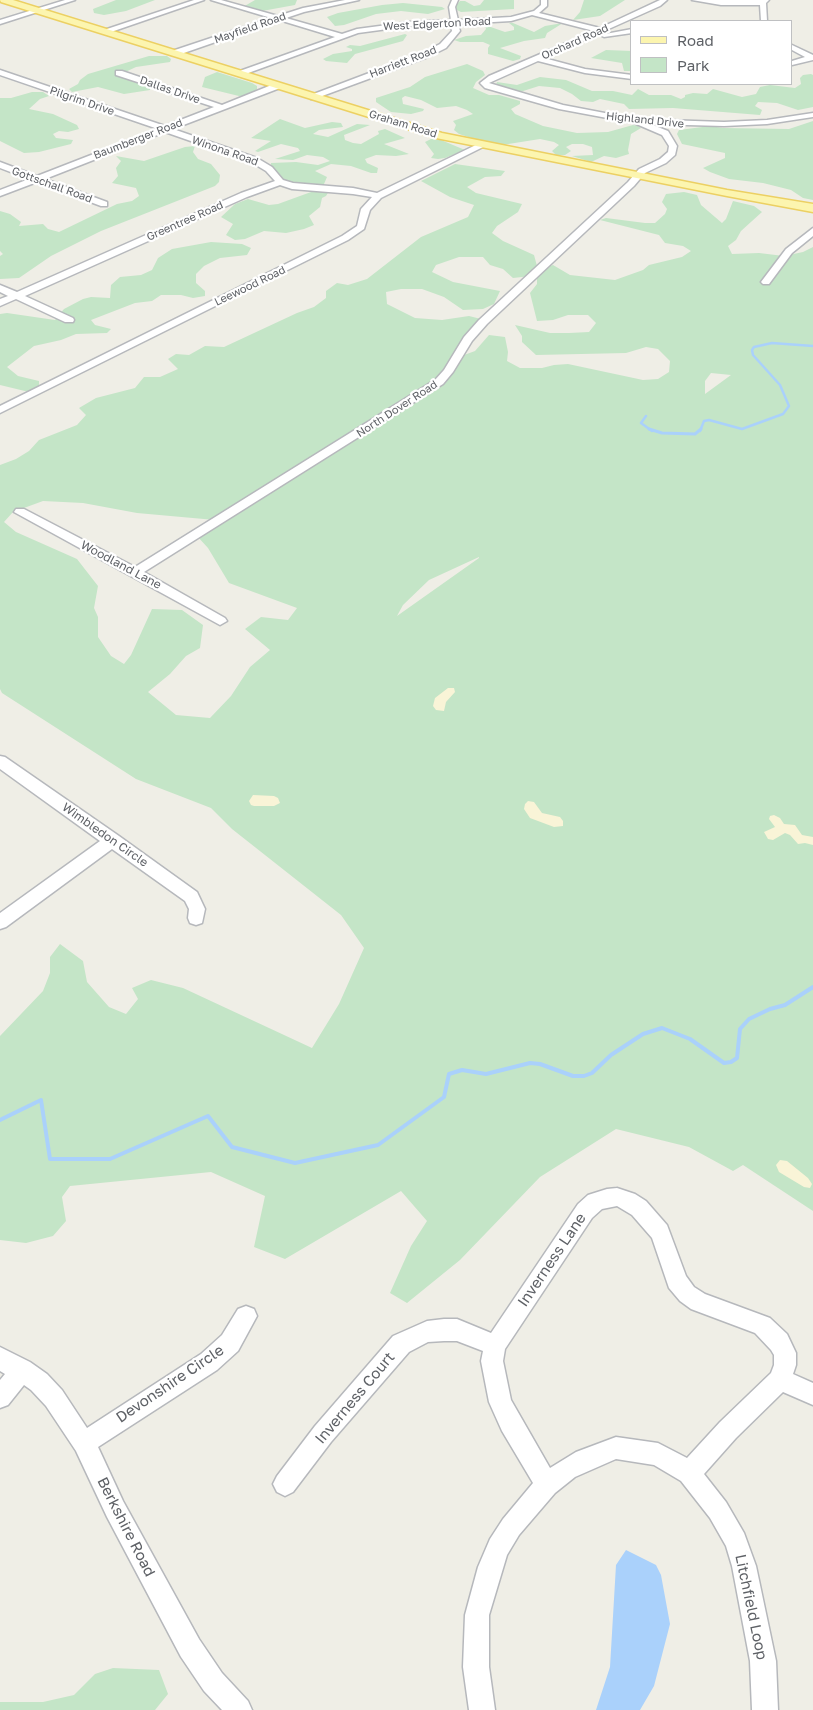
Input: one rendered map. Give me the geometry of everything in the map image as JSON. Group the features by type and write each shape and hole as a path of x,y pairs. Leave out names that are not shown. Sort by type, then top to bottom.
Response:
{"main road":[{"name":"Graham Road","path":"4,0 428,132 483,145 813,208"}],"street":[{"path":"0,22 72,0"},
{"path":"104,31 201,0"},
{"path":"214,0 341,36"},
{"name":"Mayfield Road","path":"175,54 277,18 320,6 356,0"},
{"path":"455,0 452,7 456,22"},
{"path":"534,14 544,6 544,0"},
{"name":"Orchard Road","path":"485,81 658,5 664,0"},
{"path":"694,0 720,3 765,2 764,20"},
{"path":"534,14 622,32"},
{"name":"West Edgerton Road","path":"240,74 341,36 395,25 502,20 534,14"},
{"name":"Harriett Road","path":"314,97 436,50 455,34 456,22"},
{"path":"583,38 630,31"},
{"path":"793,48 812,57"},
{"path":"793,63 812,57"},
{"path":"537,58 594,72 630,78"},
{"name":"Pilgrim Drive","path":"0,72 164,130"},
{"name":"Dallas Drive","path":"119,73 221,107"},
{"name":"Highland Drive","path":"485,81 484,83 488,86 562,107 636,121 681,124 752,123 813,115"},
{"name":"Baumberger Road","path":"0,193 277,86"},
{"path":"636,121 666,133 670,128 681,124"},
{"name":"Winona Road","path":"164,130 254,160 269,168 280,182"},
{"name":"North Dover Road","path":"135,572 439,382 448,372 468,339 483,322 644,169 663,161 672,153 673,143 666,133"},
{"path":"280,182 292,186 353,191 378,196 483,145"},
{"name":"Gottschall Road","path":"0,165 104,204"},
{"name":"Greentree Road","path":"0,304 244,195 280,182"},
{"name":"Leewood Road","path":"0,410 352,234 363,224 368,205 378,196"},
{"path":"766,282 789,250 813,231"},
{"path":"0,288 69,320"},
{"name":"Woodland Lane","path":"20,512 135,572 220,621"},
{"name":"Wimbledon Circle","path":"0,761 191,897 197,910 196,918"},
{"path":"0,922 113,840"},
{"name":"Inverness Lane","path":"495,1345 585,1211 595,1202 617,1198 628,1201 639,1208 660,1232 670,1256 676,1281 686,1294 699,1302 762,1325 772,1333 784,1353 785,1365 780,1380"},
{"name":"Devonshire Circle","path":"84,1442 209,1362 230,1343 246,1316"},
{"name":"Inverness Court","path":"285,1484 323,1434 401,1344 427,1332 457,1330 495,1345"},
{"path":"495,1345 492,1362 500,1402 510,1423 547,1485"},
{"name":"Berkshire Road","path":"0,1358 39,1382 54,1398 84,1442 116,1510 190,1648 213,1682 239,1710"},
{"path":"0,1398 22,1370"},
{"path":"689,1473 728,1430 780,1380 813,1394"},
{"name":"Litchfield Loop","path":"482,1710 476,1674 477,1615 498,1547 511,1527 547,1485 567,1469 584,1460 616,1448 658,1454 689,1473 718,1510 736,1541 744,1566 763,1661 765,1710"}],"green space":[{"path":"116,0 155,0 126,11 104,15 94,13 93,9"},
{"path":"255,0 297,0 295,5 262,11 243,7"},
{"path":"484,0 514,0 514,9 461,12 455,9 455,6 460,1 465,1 474,6 480,5"},
{"path":"584,0 625,0 600,16 573,20 580,12"},
{"path":"403,3 442,7 445,9 428,14 401,11 376,14 344,25 335,26 327,17 338,13"},
{"path":"509,23 534,32 545,26 563,23 547,33 545,38 524,41 500,48 521,56 520,59 513,61 488,54 490,45 483,42 460,42 454,40 466,36 481,35 486,29 485,25 505,32 514,30 514,27"},
{"path":"407,35 403,41 355,54 347,63 323,59 333,54 352,51 352,49 346,47 350,45 360,46"},
{"path":"606,50 630,51 630,71 624,71 622,63 591,58"},
{"path":"149,56 167,56 171,59 170,62 136,67 121,74 126,79 152,86 150,90 124,94 98,87 72,92 69,89 78,84 88,74"},
{"path":"467,64 483,71 485,75 476,82 473,88 489,95 499,95 520,101 520,104 511,109 515,114 543,126 577,133 608,132 633,125 641,128 631,134 629,154 616,158 604,156 591,162 572,156 593,155 592,147 583,144 572,144 566,147 571,151 565,155 556,155 552,151 559,145 554,142 540,139 502,145 484,142 459,134 454,130 456,125 453,121 473,114 456,106 437,108 421,100 405,96 402,98 403,104 424,109 423,111 411,114 391,112 376,102 376,98 410,87 425,77"},
{"path":"217,72 252,83 257,86 257,89 255,92 243,97 202,87 205,77"},
{"path":"803,75 813,75 813,107 798,110 777,103 758,102 755,106 762,110 760,115 673,108 629,109 624,104 600,99 593,102 581,101 560,88 539,86 520,92 496,85 497,82 517,85 540,77 566,80 592,91 613,91 632,95 638,89 649,95 671,95 681,99 685,95 693,93 707,94 713,89 742,97 756,94 760,87 770,85 795,88 801,84 800,78"},
{"path":"32,92 43,92 49,96 40,99 29,109 53,114 77,125 79,129 68,132 59,131 53,134 56,138 73,140 71,144 39,152 24,153 0,141 0,98 11,98"},
{"path":"280,119 305,128 332,122 341,123 343,127 319,130 313,134 328,137 357,124 370,125 344,135 345,140 361,144 379,134 378,131 385,129 405,138 384,144 409,154 396,156 376,155 365,159 367,163 378,168 377,173 371,173 351,166 331,164 315,171 327,177 324,184 304,185 289,183 278,176 271,167 271,163 296,162 318,165 330,161 323,157 307,155 293,160 275,159 300,151 298,148 281,144 258,152 255,151 271,141 251,138"},
{"path":"813,121 813,200 803,198 791,190 763,183 729,179 710,172 703,168 725,158 725,153 682,144 677,134 679,130 710,126 723,128 789,129"},
{"path":"431,139 441,140 465,150 445,158 431,158 434,154 425,142"},
{"path":"195,146 193,152 198,159 211,164 220,175 219,182 215,186 101,231 51,256 19,278 0,279 0,256 3,254 0,251 0,211 10,214 21,222 19,226 43,224 48,229 59,232 117,204 132,201 139,196 136,188 112,183 118,176 116,168 121,161 116,156 144,161 185,147"},
{"path":"455,164 505,171 501,176 485,177 467,187 476,193 522,204 518,212 497,226 492,233 503,241 534,255 537,266 531,276 513,278 503,269 490,265 483,257 459,257 436,265 432,272 453,282 500,291 494,304 483,309 463,310 444,297 422,289 401,289 386,292 387,304 415,318 442,320 469,316 485,320 456,358 475,351 489,335 505,337 508,352 507,361 520,368 542,368 568,364 643,380 658,379 669,372 670,361 658,349 646,347 626,353 536,355 522,342 522,336 515,325 550,333 569,333 589,332 596,323 588,315 568,315 553,320 537,321 530,293 537,284 537,270 553,265 570,275 615,280 643,270 649,265 682,257 691,251 683,246 665,243 659,235 600,220 606,218 655,223 665,214 667,209 662,202 666,194 684,192 697,195 701,205 722,223 726,219 733,201 754,206 762,212 728,246 732,254 759,253 784,256 803,252 813,247 813,1211 743,1165 733,1171 689,1147 616,1129 540,1177 460,1260 407,1303 390,1293 411,1246 427,1221 401,1191 285,1259 254,1247 265,1196 211,1172 70,1186 62,1197 66,1221 53,1236 26,1243 0,1240 0,1036 43,991 50,973 50,957 60,944 83,961 87,982 109,1007 126,1014 138,999 132,988 151,980 183,988 312,1048 339,1004 364,948 341,915 232,829 211,808 136,779 2,693 0,689 0,465 16,459 29,451 39,440 77,425 86,415 79,408 96,398 135,388 144,377 160,377 178,369 168,359 176,354 189,355 205,346 224,347 314,307 326,298 326,291 337,283 348,285 367,279 421,237 468,217 474,205 450,197 421,181","holes":["711,373 731,375 705,394 705,381","43,501 83,503 137,513 215,520 197,536 208,548 229,583 297,608 288,620 261,617 245,629 270,650 250,667 231,696 210,718 176,715 148,692 170,674 186,656 200,648 203,625 182,610 152,609 131,655 124,664 111,656 98,637 98,617 94,608 98,586 77,559 16,532 4,522 13,512","479,557 397,616 403,605 429,580"]},
{"path":"329,191 322,198 320,207 309,216 314,225 286,233 264,231 245,239 235,240 226,235 233,224 221,217 235,204 248,199 269,205 278,204 311,192"},
{"path":"211,242 242,244 251,248 247,255 220,258 204,266 196,274 196,283 205,291 205,296 193,298 181,295 161,295 152,301 135,303 91,320 95,325 111,329 107,333 76,334 61,340 34,346 7,367 18,376 39,381 39,386 29,392 0,385 0,314 7,313 55,320 64,309 83,299 91,297 110,298 111,285 120,277 141,275 152,270 158,258 172,249"},
{"path":"113,1668 159,1670 168,1694 155,1710 0,1710 0,1702 43,1702 74,1695 95,1674"}],"sand":[{"path":"448,688 454,688 455,692 446,702 444,711 436,710 433,706 435,698"},
{"path":"253,795 274,796 278,798 280,803 274,806 254,806 249,801"},
{"path":"528,801 534,802 542,813 560,817 563,821 563,826 554,827 530,818 524,809"},
{"path":"774,815 780,818 784,824 795,825 802,835 813,837 813,845 798,844 790,835 785,833 773,840 768,839 764,832 775,827 769,819 770,816"},
{"path":"780,1160 787,1161 808,1178 812,1184 810,1188 804,1187 779,1172 776,1165"}],"water":[{"path":"626,1550 656,1565 661,1575 670,1624 654,1686 640,1710 596,1710 610,1667 616,1565"}],"waterway":[{"path":"701,429 704,421 709,420 742,429 783,414 789,406 780,385 753,355 752,350 754,347 772,343 813,346"},
{"path":"646,416 641,423 649,429"},
{"path":"649,429 662,433 695,434 701,429"},
{"path":"0,1120 41,1100 50,1159 110,1159 208,1116 232,1147 295,1163 378,1145 444,1097 449,1074 462,1070 486,1074 530,1063 540,1064 573,1076 584,1076 592,1073 611,1055 643,1034 662,1028 690,1039 724,1063 731,1062 737,1058 740,1029 749,1019 770,1009 785,1005 813,987"}]}
